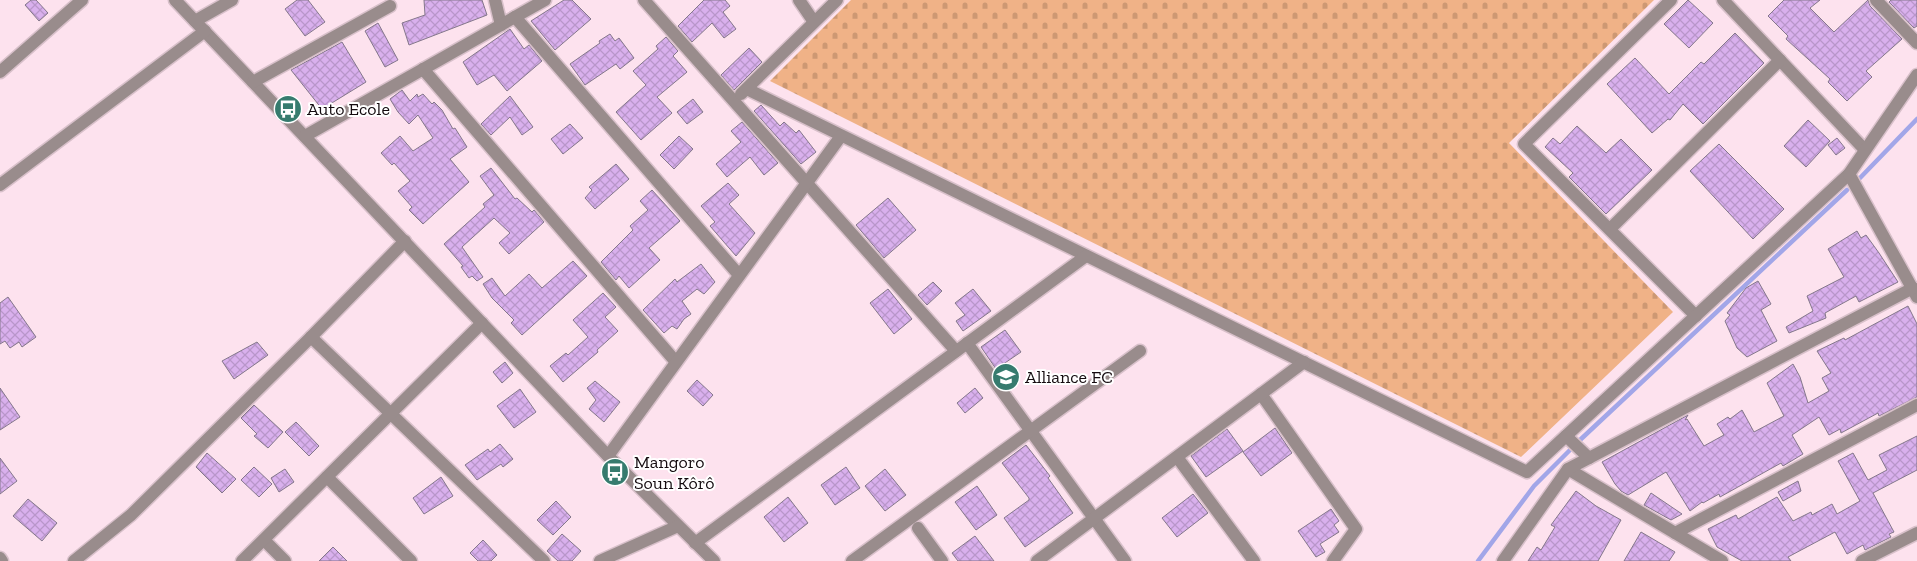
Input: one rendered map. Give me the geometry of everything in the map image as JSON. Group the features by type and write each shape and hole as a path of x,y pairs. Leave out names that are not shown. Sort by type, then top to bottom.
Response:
{"street":[{"path":"0,72 82,0"},
{"path":"175,0 608,456 714,561"},
{"path":"195,21 232,0"},
{"path":"495,0 501,25"},
{"path":"305,136 545,0"},
{"path":"644,0 956,352"},
{"path":"799,0 814,22"},
{"path":"734,100 838,0"},
{"path":"1671,0 1524,144 1696,316"},
{"path":"1723,0 1865,150"},
{"path":"1876,0 1917,43"},
{"path":"253,82 390,6"},
{"path":"515,17 740,275"},
{"path":"0,185 205,31"},
{"path":"1610,229 1780,60"},
{"path":"423,69 676,362"},
{"path":"747,89 1527,472 1849,174 1915,83"},
{"path":"608,456 841,136"},
{"path":"1503,561 1568,469 1915,292 1849,174"},
{"path":"74,561 131,515 405,241"},
{"path":"696,543 1086,256"},
{"path":"242,561 482,323"},
{"path":"311,337 544,561"},
{"path":"967,343 1125,561"},
{"path":"852,561 1140,351"},
{"path":"1036,561 1304,362"},
{"path":"1261,394 1356,529 1333,561"},
{"path":"1675,533 1917,405"},
{"path":"1566,436 1589,458"},
{"path":"1177,457 1254,561"},
{"path":"1568,469 1722,561"},
{"path":"327,476 412,561"},
{"path":"600,561 678,526"},
{"path":"918,528 942,561"},
{"path":"1862,561 1917,533"},
{"path":"264,540 285,561"}],"green space":[{"path":"851,0 1654,0 1509,143 1673,312 1521,457 770,81"}],"building":[{"path":"31,0 36,0 48,13 39,21 25,5"},
{"path":"297,0 308,0 325,22 305,36 285,9"},
{"path":"424,0 482,0 487,15 409,45 402,23 425,15"},
{"path":"564,0 572,0 591,19 555,50 531,21"},
{"path":"704,0 725,0 730,6 723,12 736,29 724,38 712,23 692,42 678,26"},
{"path":"1688,0 1713,23 1689,48 1664,24"},
{"path":"1784,0 1820,0 1810,8 1834,32 1868,0 1870,6 1902,39 1866,71 1872,77 1847,101 1828,82 1830,79 1786,39 1788,36 1768,16"},
{"path":"1891,0 1917,0 1917,26 1914,28 1889,2"},
{"path":"378,23 398,60 385,67 365,31"},
{"path":"510,29 524,49 529,45 542,61 507,91 494,75 477,85 463,62"},
{"path":"1735,33 1764,63 1703,124 1683,104 1670,120 1668,119 1652,133 1607,84 1635,58 1669,94 1701,62 1704,64"},
{"path":"610,34 615,41 619,38 634,58 620,69 616,64 585,85 570,64"},
{"path":"666,37 678,51 673,56 687,72 657,97 672,113 641,140 616,112 646,85 633,71 658,49 656,46"},
{"path":"342,42 366,82 322,109 291,70"},
{"path":"749,48 762,62 734,90 721,75"},
{"path":"402,90 410,101 417,94 418,97 423,94 432,104 434,102 442,110 453,129 455,128 467,147 450,159 469,182 423,224 409,210 412,207 398,191 410,181 394,163 392,165 381,153 400,136 413,151 433,138 418,115 409,124 398,112 390,99"},
{"path":"510,96 533,127 522,135 510,117 491,135 481,124"},
{"path":"693,99 703,112 687,124 677,112"},
{"path":"761,105 780,126 784,122 796,133 799,130 816,152 801,164 754,111"},
{"path":"1808,120 1830,141 1806,167 1784,146"},
{"path":"742,122 778,163 764,175 750,157 727,177 716,164 741,142 731,131"},
{"path":"570,124 583,138 563,154 551,139"},
{"path":"1577,126 1606,153 1621,139 1652,170 1606,214 1569,177 1573,173 1545,147 1553,138 1560,144"},
{"path":"679,136 693,149 674,169 660,155"},
{"path":"1837,138 1845,148 1836,155 1828,145"},
{"path":"1719,144 1784,209 1753,239 1690,171"},
{"path":"616,164 629,179 595,209 585,198 592,190 589,187"},
{"path":"491,168 515,199 517,198 532,212 534,210 544,222 509,254 499,243 510,233 494,218 462,247 483,277 477,281 472,276 469,278 461,267 463,266 444,244 485,207 483,204 494,195 480,176"},
{"path":"728,183 739,195 729,204 755,233 736,256 710,226 715,222 701,206"},
{"path":"652,190 680,221 649,248 660,260 629,288 619,276 616,280 601,262 633,230 630,226 648,210 640,201"},
{"path":"888,198 916,230 884,258 856,225"},
{"path":"1857,231 1861,238 1866,235 1898,282 1859,302 1856,296 1825,313 1826,318 1789,333 1786,327 1813,311 1807,296 1844,277 1828,249"},
{"path":"573,261 587,276 522,335 511,323 514,320 492,298 483,284 492,278 505,296 529,274 542,288"},
{"path":"701,264 715,282 704,294 697,289 682,301 691,314 684,319 677,329 672,326 664,333 643,310 675,279 677,282"},
{"path":"1758,281 1771,304 1761,310 1777,341 1747,357 1737,348 1725,321 1730,315 1727,313 1746,288"},
{"path":"933,282 942,291 927,305 918,295"},
{"path":"888,289 912,319 894,334 870,303"},
{"path":"973,289 991,311 963,331 956,321 965,315 955,303"},
{"path":"603,293 616,307 605,317 618,331 597,350 598,352 563,382 550,366 566,353 568,355 588,337 573,320"},
{"path":"8,297 36,337 22,347 19,342 10,348 5,341 0,344 0,303"},
{"path":"1908,306 1917,324 1917,397 1879,416 1878,413 1841,433 1840,429 1829,435 1819,417 1792,435 1803,454 1783,466 1781,463 1720,497 1719,494 1702,502 1690,511 1666,472 1628,495 1615,484 1602,462 1688,415 1685,420 1687,419 1704,446 1724,435 1717,424 1728,417 1730,419 1742,410 1754,432 1784,416 1767,383 1793,364 1800,377 1808,403 1829,391 1822,378 1831,373 1817,351 1844,338 1845,340"},
{"path":"1005,330 1021,352 996,369 981,347"},
{"path":"257,342 268,355 234,379 222,361"},
{"path":"505,362 513,373 502,383 493,372"},
{"path":"697,380 713,395 703,406 687,391"},
{"path":"595,381 620,402 604,422 589,409 596,400 587,388"},
{"path":"0,388 20,417 0,430"},
{"path":"975,388 983,398 965,413 957,403"},
{"path":"520,389 536,412 514,428 497,406"},
{"path":"254,405 283,432 268,448 254,436 257,434 241,418"},
{"path":"296,422 319,446 309,456 285,432"},
{"path":"1275,428 1292,453 1261,476 1243,452"},
{"path":"1227,429 1243,451 1206,477 1191,456"},
{"path":"1917,436 1917,470 1873,493 1894,532 1889,534 1891,537 1865,550 1863,545 1847,554 1835,532 1788,557 1791,561 1742,561 1717,547 1708,529 1736,515 1738,519 1777,497 1793,521 1811,512 1812,515 1832,504 1837,514 1860,501 1838,461 1853,453 1868,480 1887,470 1879,455"},
{"path":"500,444 513,459 503,467 501,464 477,480 465,465 488,449 490,452"},
{"path":"1026,445 1050,476 1048,478 1073,513 1025,547 1004,518 1029,500 1029,498 1002,463"},
{"path":"207,453 236,479 222,493 196,467"},
{"path":"0,458 17,481 0,494"},
{"path":"254,467 272,484 259,497 241,480"},
{"path":"846,467 860,488 835,505 821,485"},
{"path":"285,469 294,482 279,492 271,478"},
{"path":"885,469 906,495 885,511 865,486"},
{"path":"441,477 453,496 424,514 413,498"},
{"path":"1798,481 1801,491 1783,501 1778,492"},
{"path":"977,486 997,515 976,530 955,502"},
{"path":"1576,491 1596,506 1621,520 1598,561 1528,561 1537,547 1541,550 1555,527 1551,525"},
{"path":"1651,493 1682,514 1671,520 1644,505"},
{"path":"1193,494 1208,513 1177,537 1162,518"},
{"path":"788,497 808,523 784,542 764,517"},
{"path":"28,499 57,523 42,541 13,516"},
{"path":"556,501 571,517 553,535 537,520"},
{"path":"1331,509 1339,521 1334,525 1339,532 1320,544 1325,552 1316,557 1298,531"},
{"path":"1641,532 1675,552 1669,561 1624,561"},
{"path":"562,534 581,551 572,561 558,561 547,551"},
{"path":"975,536 994,561 958,561 952,553"},
{"path":"483,540 497,555 491,561 478,561 470,553"},
{"path":"333,547 347,561 319,561"}],"waterway":[{"path":"1859,179 1917,119"},
{"path":"1580,440 1847,190"},
{"path":"1478,561 1534,486 1570,450"}],"place":[{"name":"Auto Ecole","path":"288,109"},
{"name":"Alliance FC","path":"1006,377"},
{"name":"Mangoro Soun Kôrô","path":"615,472"}]}
